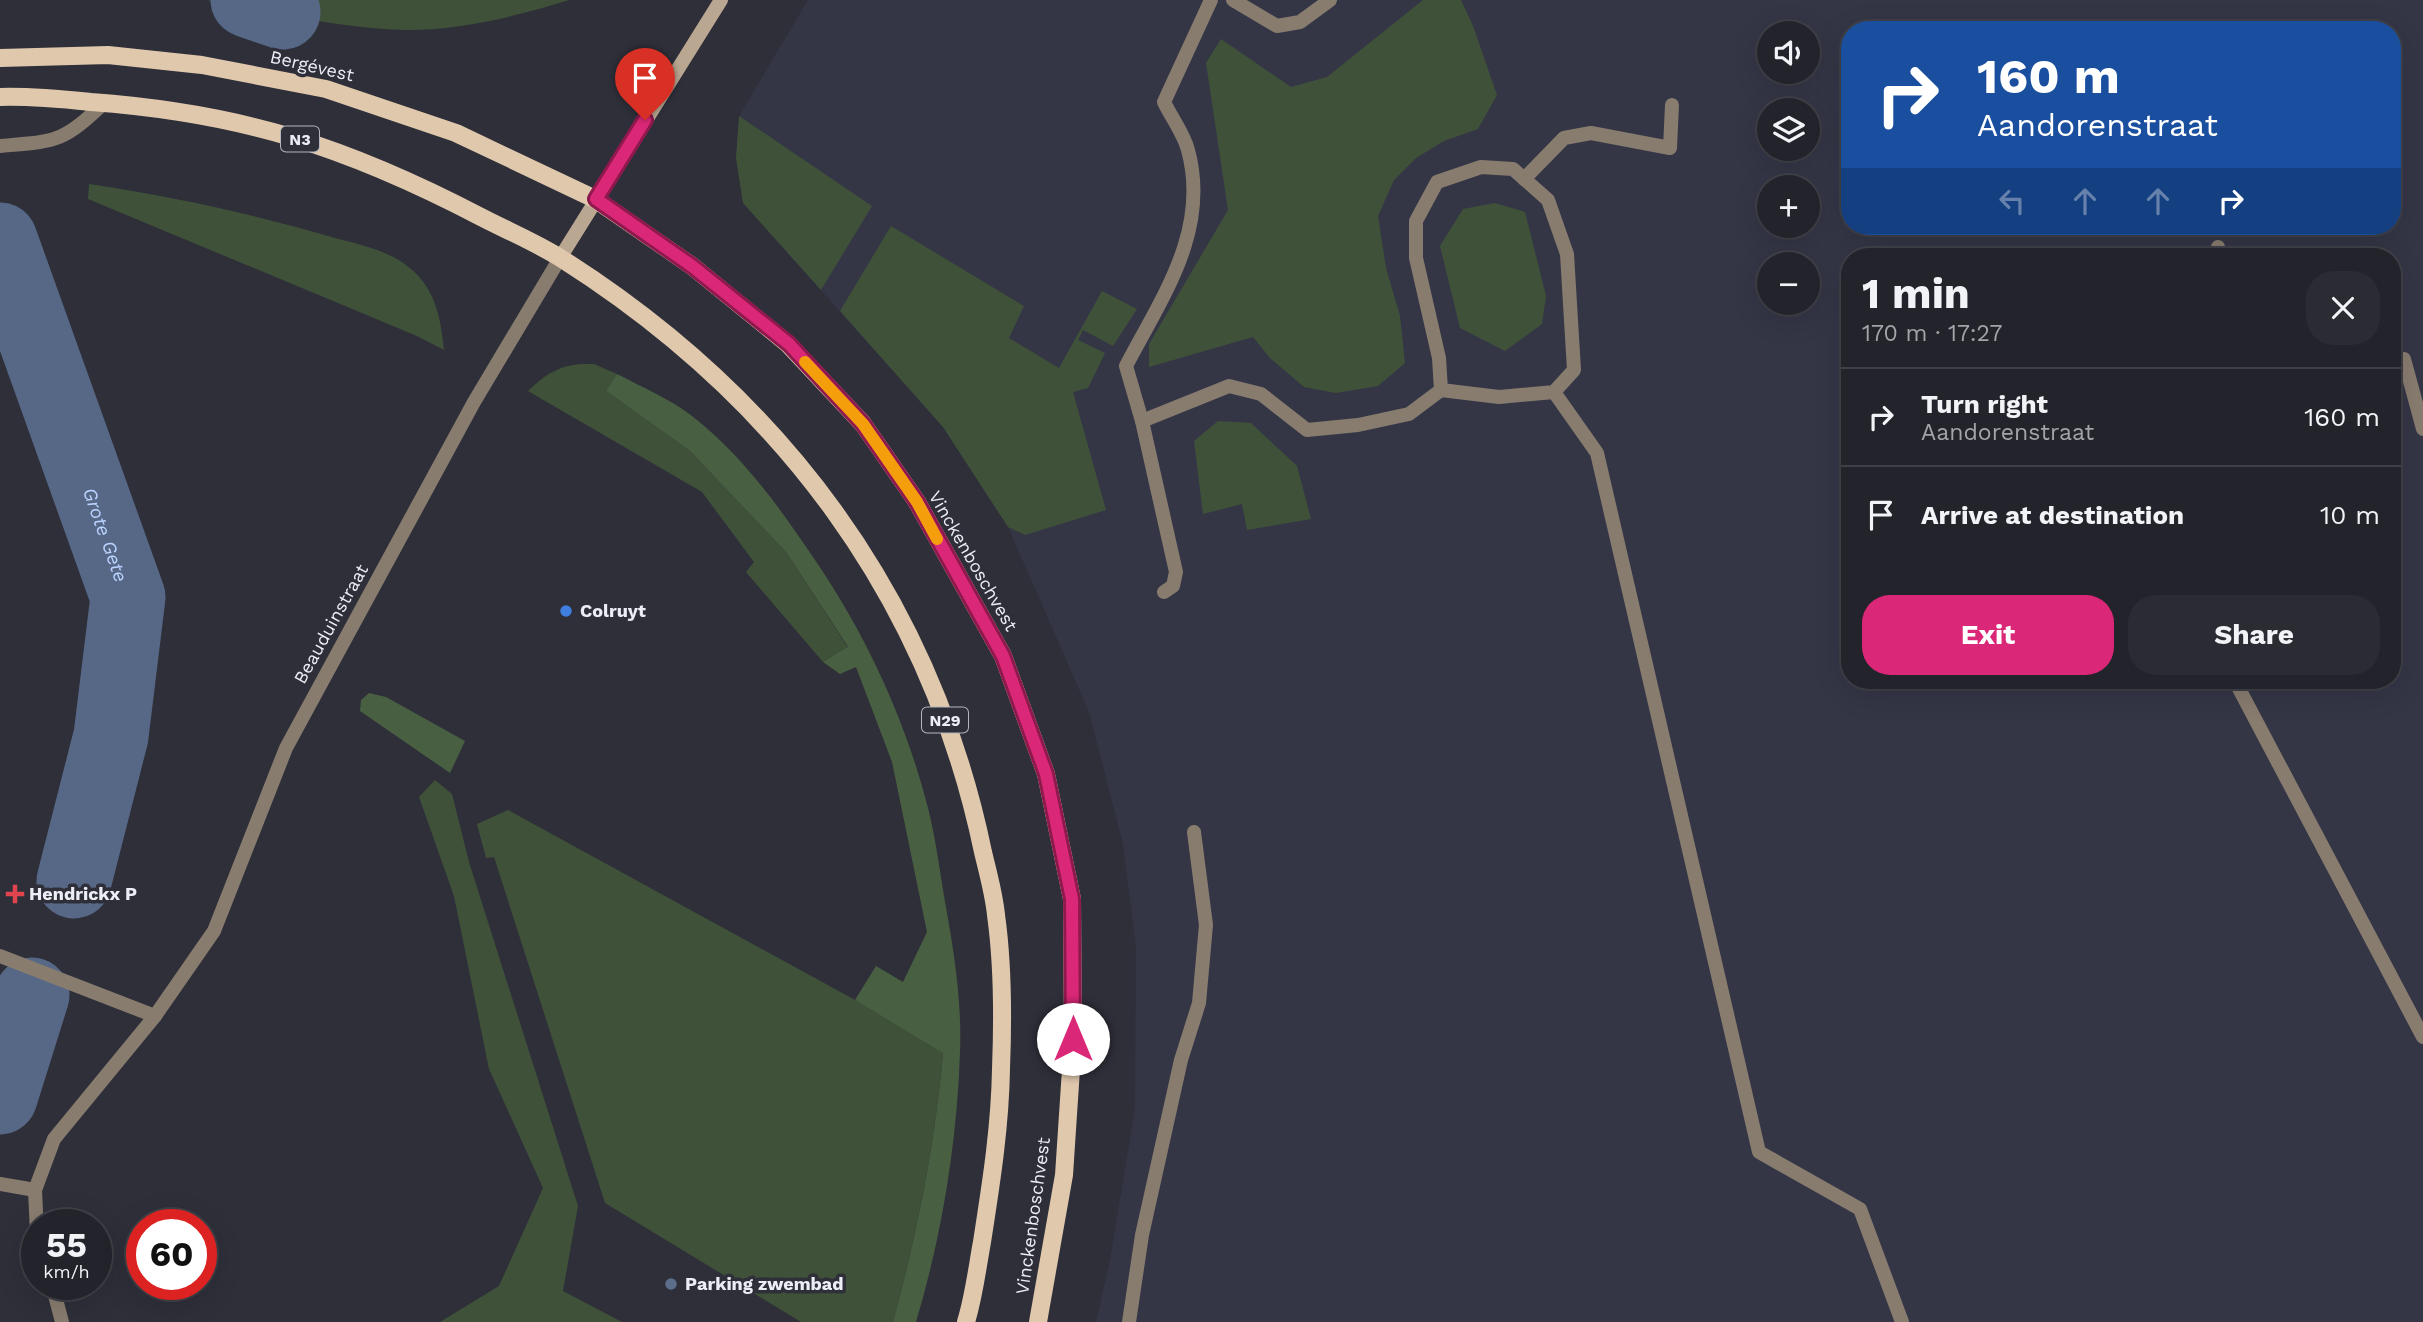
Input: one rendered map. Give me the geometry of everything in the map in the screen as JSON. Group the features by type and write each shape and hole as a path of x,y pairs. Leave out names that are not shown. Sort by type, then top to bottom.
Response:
{"main road":[{"path":"560,258 720,0"},
{"name":"Bergévest","path":"0,58 108,55 202,65 326,89 456,134 596,199"},
{"name":"N3","path":"0,97 104,103 214,116 276,130 377,165 420,184 560,258"},
{"name":"Vinckenboschvest","path":"596,199 692,266 789,344 863,424 917,502 1003,656 1046,774 1072,899 1073,1039 1064,1175 1038,1322"},
{"name":"N29","path":"560,258 670,337 752,410 810,475 885,588 930,679 970,789 996,914 1003,1018 1000,1106 993,1173 966,1322"}],"street":[{"path":"1164,592 1173,586 1176,572 1142,421 1126,366 1187,248 1194,213 1188,150 1164,102 1211,0"},
{"path":"1233,0 1277,26 1300,22 1330,0"},
{"path":"0,146 54,140 74,132 104,103"},
{"path":"1524,179 1564,138 1591,133 1670,148 1672,105"},
{"path":"1142,421 1229,386 1261,394 1307,430 1358,425 1409,414 1441,390 1499,397 1554,392 1574,370 1567,254 1548,201 1513,169 1481,167 1437,182 1416,221 1416,258 1439,358 1441,390"},
{"name":"Beauduinstraat","path":"34,1209 35,1190 54,1139 155,1016 214,931 285,748 474,402 560,258"},
{"path":"2401,360 2404,359 2423,429"},
{"path":"1554,392 1597,453 1759,1152 1860,1209 1902,1322"},
{"path":"2239,689 2423,1037"},
{"path":"1129,1322 1142,1235 1181,1060 1199,1003 1206,925 1194,832"},
{"path":"0,956 155,1016"},
{"path":"0,1184 35,1190"},
{"path":"56,1300 62,1322"}],"shaded area":[{"path":"808,0 2423,0 2423,1322 1096,1322 1110,1260 1135,1108 1136,947 1123,844 1089,712 1008,527 943,427 743,203 736,158 739,116"}],"green space":[{"path":"207,0 569,0 489,21 448,28 407,30 332,23"},
{"path":"1423,0 1461,0 1497,95 1478,129 1444,141 1416,158 1394,180 1378,216 1386,268 1400,316 1405,363 1378,386 1336,393 1304,387 1270,358 1253,337 1149,367 1149,344 1228,210 1206,63 1221,39 1291,87 1327,77"},
{"path":"739,116 872,206 821,290 743,203 736,158"},
{"path":"89,184 239,213 382,252 402,262 426,286 436,306 444,350 417,336 88,199"},
{"path":"1495,203 1525,212 1546,296 1542,324 1505,351 1460,328 1440,246 1463,209"},
{"path":"891,226 1024,306 1009,338 1059,368 1102,291 1137,309 1113,346 1083,330 1078,340 1105,353 1088,388 1073,392 1106,510 1025,535 1008,527 943,427 840,311"},
{"path":"594,364 617,374 606,391 690,451 786,552 848,648 823,662 746,572 754,562 702,492 528,391 558,369"},
{"path":"617,374 692,416 726,446 771,498 849,614 882,678 920,778 934,834 951,939 959,995 960,1033 956,1120 947,1188 916,1322 893,1322 924,1189 943,1053 855,1000 876,966 903,982 927,932 892,762 856,667 840,674 823,662 848,647 786,552 690,451 606,391"},
{"path":"1218,421 1251,423 1297,466 1311,519 1247,530 1242,504 1203,514 1194,441"},
{"path":"369,693 386,697 465,741 450,773 360,711 361,700"},
{"path":"435,780 452,794 469,862 578,1206 563,1291 622,1322 440,1322 499,1286 543,1188 489,1069 454,896 419,797"},
{"path":"508,810 855,1000 943,1052 924,1188 893,1322 801,1322 605,1203 494,857 486,858 477,824"}],"waterway":[{"path":"248,0 283,12"},
{"name":"Grote Gete","path":"0,240 128,597 111,736 74,881"},
{"name":"Grote Gete","path":"0,1097 32,995"}],"slow traffic":[{"path":"805,362 863,424 917,502 937,539"}],"place":[{"name":"Colruyt","path":"566,611"},
{"name":"Hendrickx P","path":"15,894"},
{"name":"Parking zwembad","path":"671,1284"}],"route":[{"path":"645,120 596,199 692,266 789,344 863,424 917,502 1003,656 1046,774 1072,899 1073,1039"}]}
